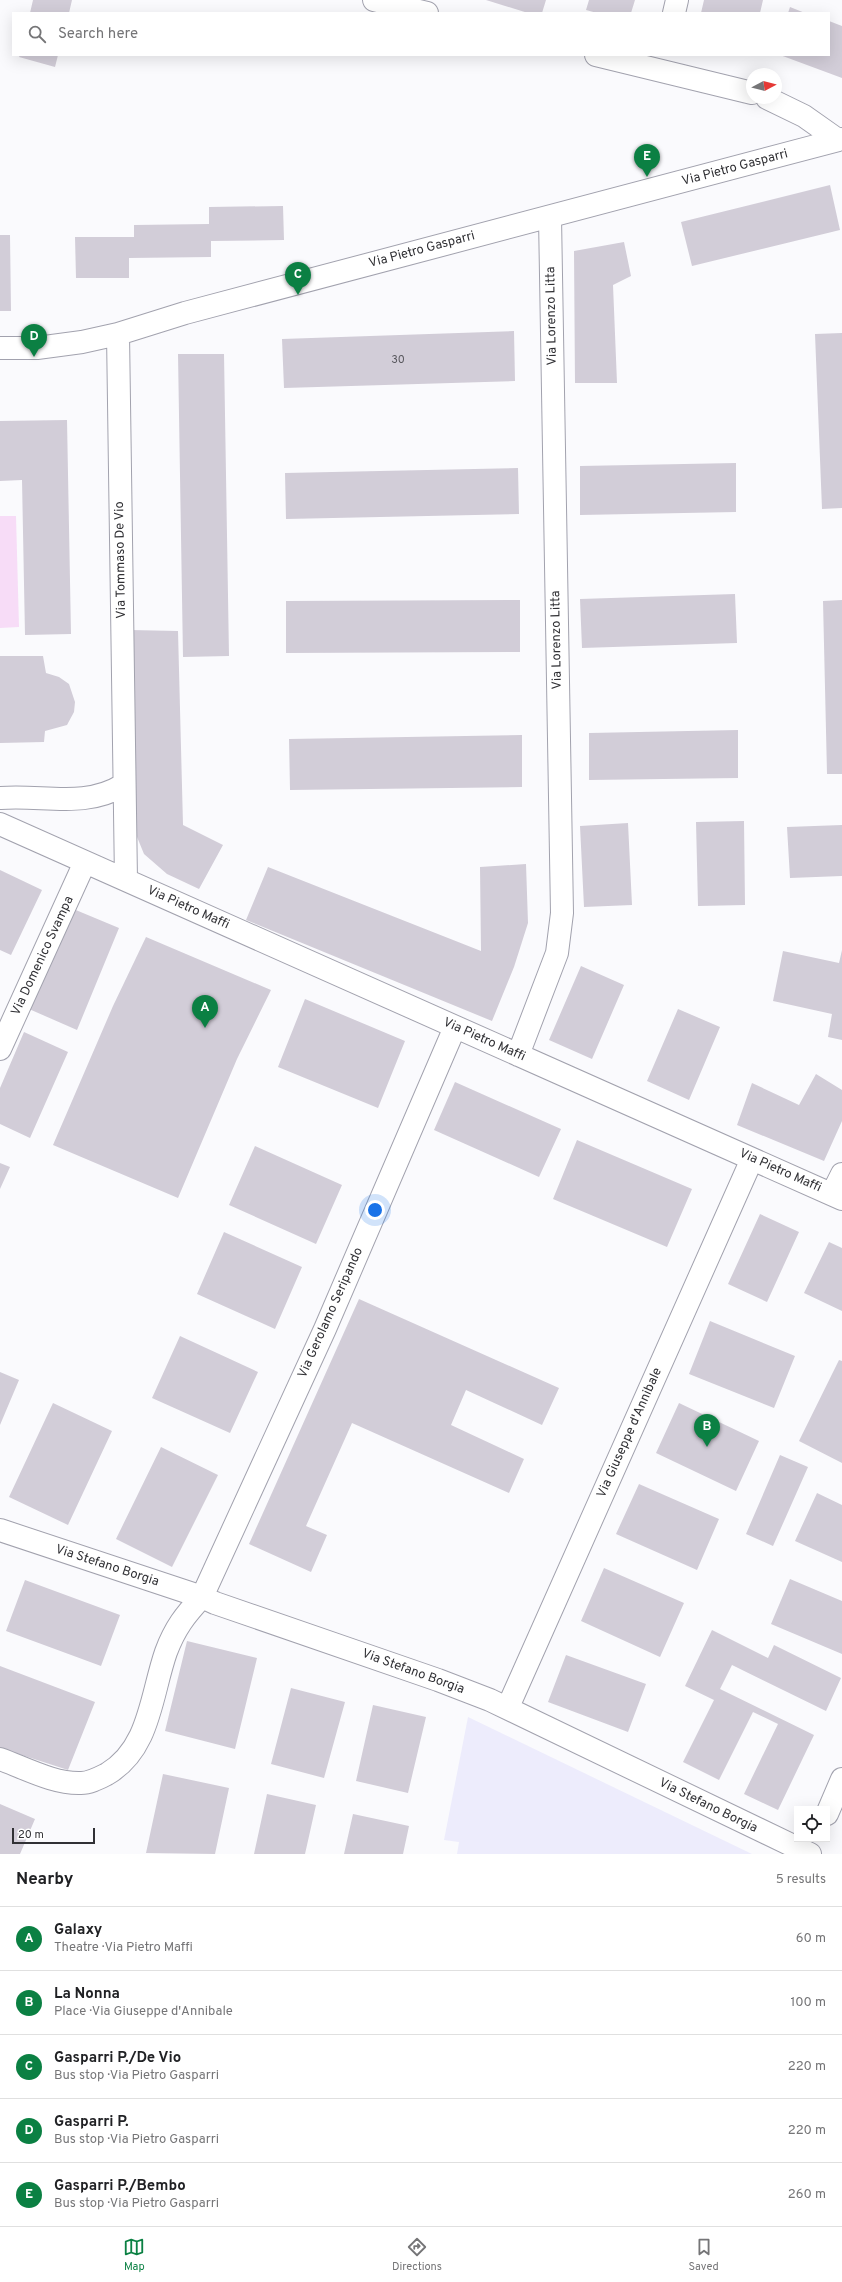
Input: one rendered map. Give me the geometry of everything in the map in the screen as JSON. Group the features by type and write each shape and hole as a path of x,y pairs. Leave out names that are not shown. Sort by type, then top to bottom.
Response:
{"street":[{"path":"374,0 422,12"},
{"path":"674,12 677,0"},
{"path":"604,56 662,63 746,92"},
{"path":"779,104 804,116 840,140"},
{"name":"Via Pietro Gasparri","path":"0,348 55,346 118,334 185,313 840,140"},
{"name":"Via Lorenzo Litta","path":"518,1055 557,953 562,913 550,217"},
{"name":"Via Tommaso De Vio","path":"118,334 123,785 126,880"},
{"path":"0,798 58,800 84,798 104,794 123,785"},
{"name":"Via Pietro Maffi","path":"0,824 837,1197"},
{"name":"Via Domenico Svampa","path":"0,1049 85,862"},
{"name":"Via Gerolamo Seripando","path":"0,1760 53,1778 74,1783 83,1783 98,1779 118,1766 132,1752 140,1738 166,1652 182,1619 202,1597 325,1328 455,1027"},
{"name":"Via Giuseppe d'Annibale","path":"508,1707 752,1158"},
{"path":"837,1197 842,1174"},
{"name":"Via Stefano Borgia","path":"0,1530 202,1597 222,1606 438,1680 508,1707 727,1816 810,1854"},
{"path":"830,1807 842,1779"},
{"path":"810,1854 815,1842"}],"shaded area":[{"path":"0,516 16,516 19,627 0,628"},
{"path":"468,1717 752,1854 457,1854 459,1842 444,1840"}],"building":[{"path":"33,0 72,0 69,12 30,12"},
{"path":"486,0 546,0 542,12 525,12"},
{"path":"589,0 635,0 631,12 593,12 586,10"},
{"path":"704,0 763,0 760,12 701,12"},
{"path":"790,7 802,12 788,12"},
{"path":"830,21 842,26 842,78 783,56 830,56"},
{"path":"20,56 58,56 55,67"},
{"path":"830,185 840,230 692,266 681,222"},
{"path":"283,206 284,240 211,241 211,257 129,258 129,278 76,278 75,237 134,237 134,225 209,224 209,207"},
{"path":"0,235 10,235 11,311 0,311"},
{"path":"624,242 631,276 613,285 617,383 575,383 574,251"},
{"path":"514,331 515,381 284,388 282,339"},
{"path":"842,333 842,508 822,509 815,334"},
{"path":"178,354 224,354 229,656 183,657"},
{"path":"67,420 71,634 25,635 22,480 0,481 0,421"},
{"path":"736,463 736,512 580,515 580,466"},
{"path":"518,468 519,514 286,519 285,473"},
{"path":"735,594 737,643 582,648 580,599"},
{"path":"520,600 520,652 286,653 286,601"},
{"path":"842,600 842,774 827,774 823,601"},
{"path":"130,630 178,631 183,825 223,845 199,889 167,874 144,854 135,832"},
{"path":"0,656 43,656 46,673 59,677 69,684 75,702 74,712 67,725 45,731 44,742 0,743"},
{"path":"738,730 738,778 589,780 589,733"},
{"path":"522,735 522,787 290,790 289,739"},
{"path":"744,821 745,905 698,906 696,822"},
{"path":"628,823 632,905 584,907 580,826"},
{"path":"842,825 842,876 790,878 787,827"},
{"path":"526,864 528,923 514,967 492,1021 246,920 268,867 481,951 480,867"},
{"path":"0,870 42,890 11,955 0,950"},
{"path":"71,908 119,928 77,1030 29,1009"},
{"path":"146,937 271,990 237,1059 178,1198 53,1145 113,1006"},
{"path":"842,950 842,1040 828,1037 832,1014 773,1001 783,951 839,963"},
{"path":"581,966 624,985 592,1059 549,1040"},
{"path":"305,999 405,1041 378,1108 278,1067"},
{"path":"678,1009 720,1027 689,1100 647,1081"},
{"path":"24,1032 68,1052 30,1138 0,1124 0,1088"},
{"path":"816,1074 842,1090 842,1121 824,1161 737,1125 752,1083 799,1105"},
{"path":"455,1082 561,1129 539,1177 434,1130"},
{"path":"577,1140 692,1189 667,1247 553,1199"},
{"path":"255,1146 342,1185 316,1244 229,1205"},
{"path":"0,1163 10,1167 0,1189"},
{"path":"760,1214 799,1232 767,1302 728,1284"},
{"path":"224,1232 302,1267 275,1329 197,1294"},
{"path":"829,1242 842,1248 842,1311 804,1293"},
{"path":"359,1299 559,1388 542,1425 466,1390 451,1425 524,1459 509,1493 352,1423 306,1526 327,1535 311,1572 249,1544"},
{"path":"710,1321 795,1356 774,1408 689,1374"},
{"path":"180,1336 258,1372 230,1433 152,1398"},
{"path":"839,1360 842,1361 842,1463 799,1441"},
{"path":"0,1372 19,1380 0,1425"},
{"path":"53,1403 112,1431 68,1525 9,1497"},
{"path":"679,1403 759,1441 736,1491 656,1453"},
{"path":"161,1447 218,1475 172,1567 116,1539"},
{"path":"780,1455 808,1467 773,1546 746,1534"},
{"path":"639,1484 719,1519 697,1570 616,1534"},
{"path":"817,1493 842,1505 842,1562 795,1541"},
{"path":"604,1568 684,1603 660,1657 581,1621"},
{"path":"790,1579 842,1601 842,1654 771,1624"},
{"path":"25,1580 120,1615 101,1666 6,1631"},
{"path":"712,1630 768,1658 774,1645 841,1678 826,1711 732,1665 720,1689 814,1735 778,1810 744,1794 778,1724 753,1712 719,1780 683,1762 714,1700 685,1686"},
{"path":"187,1641 257,1658 235,1749 165,1731"},
{"path":"566,1655 646,1684 628,1732 548,1702"},
{"path":"0,1666 95,1702 68,1770 0,1748"},
{"path":"291,1688 345,1702 324,1778 271,1764"},
{"path":"373,1705 426,1717 408,1793 356,1781"},
{"path":"163,1774 229,1788 215,1854 146,1853"},
{"path":"267,1794 316,1805 305,1854 254,1854"},
{"path":"0,1804 35,1819 20,1854 0,1854"},
{"path":"353,1814 409,1826 403,1854 344,1854"}],"place":[{"name":"Gasparri P./Bembo","path":"647,177"},
{"name":"Gasparri P./De Vio","path":"298,295"},
{"name":"Gasparri P.","path":"34,357"},
{"name":"Galaxy","path":"205,1028"},
{"name":"La Nonna","path":"707,1447"}]}
